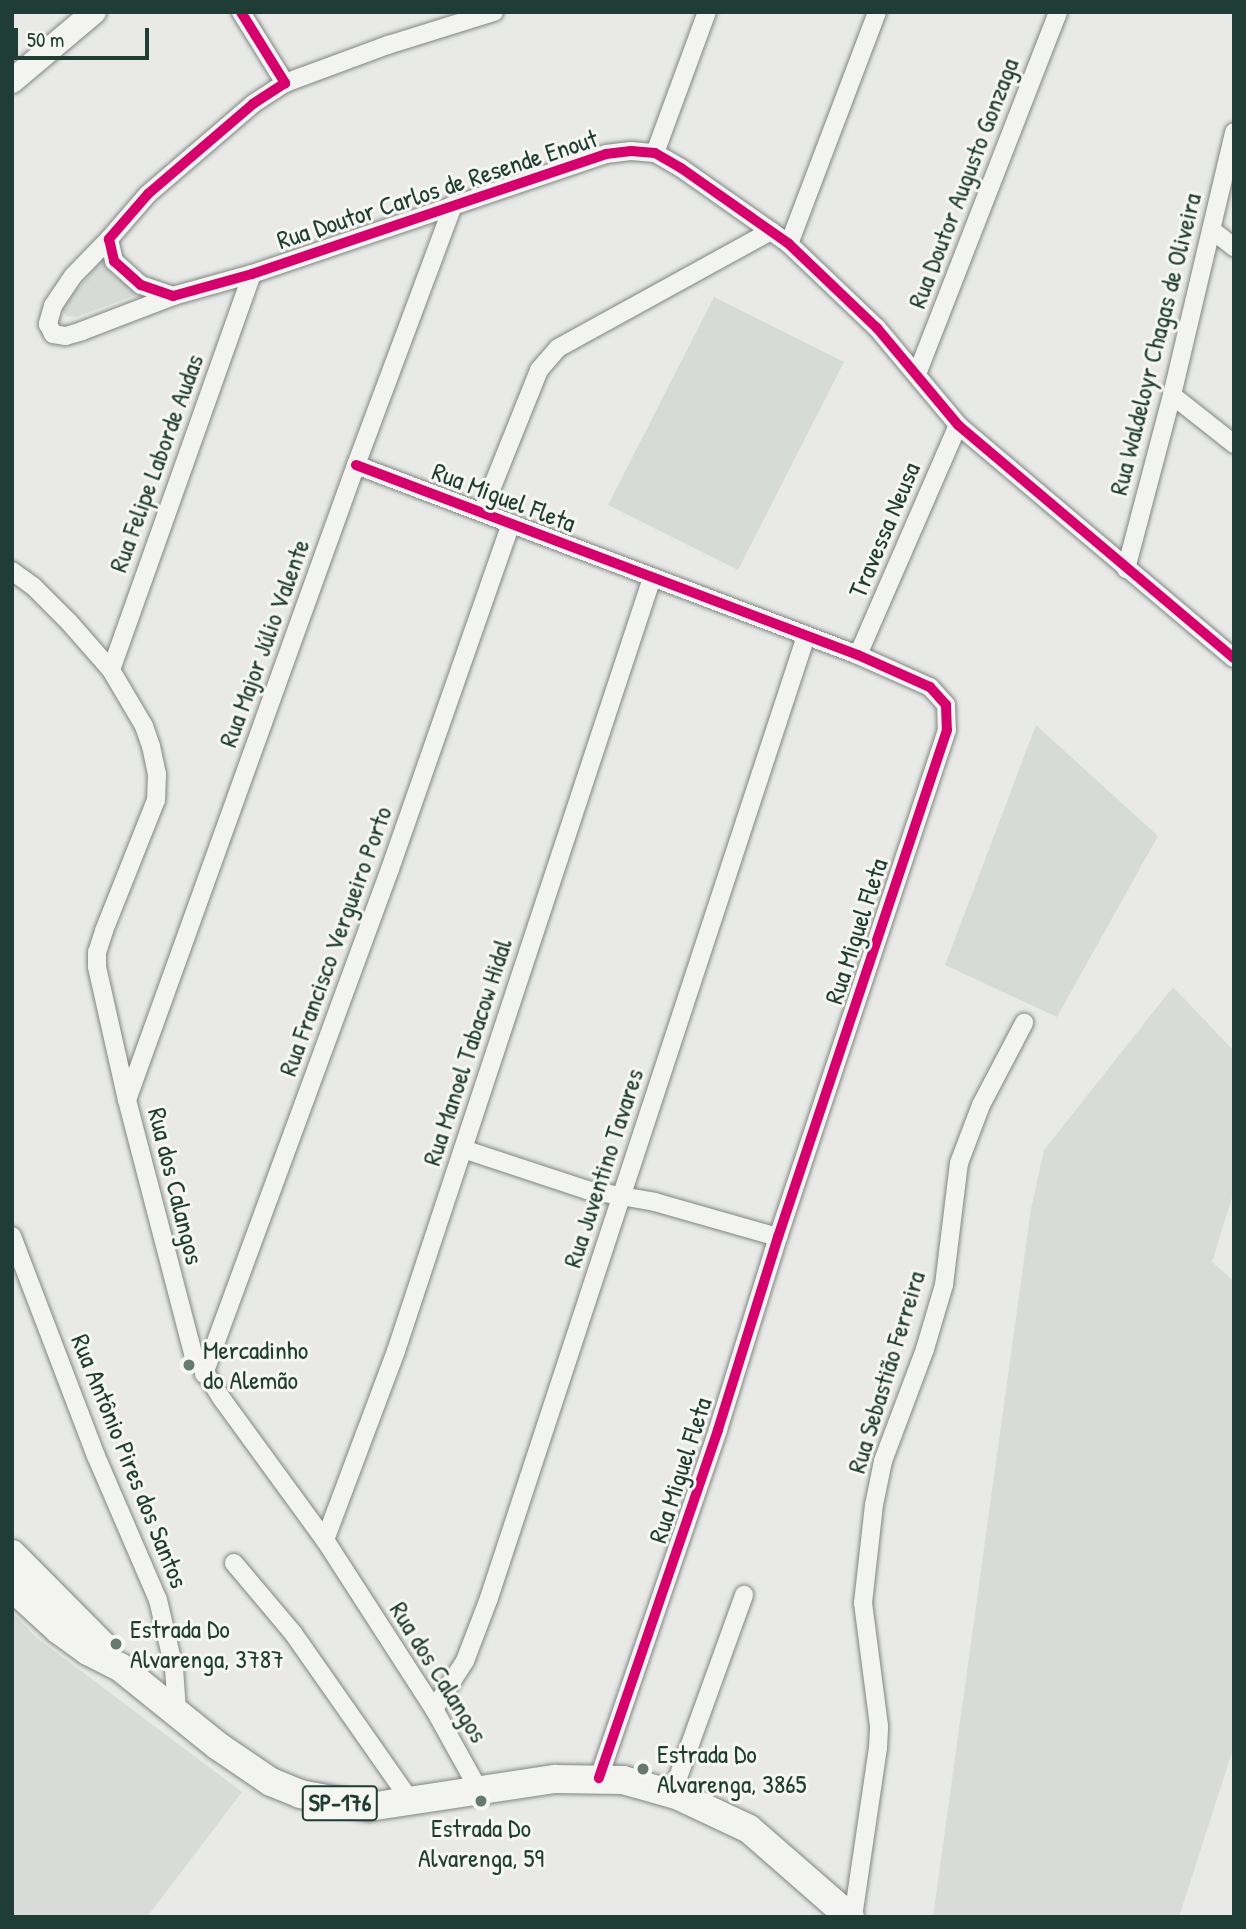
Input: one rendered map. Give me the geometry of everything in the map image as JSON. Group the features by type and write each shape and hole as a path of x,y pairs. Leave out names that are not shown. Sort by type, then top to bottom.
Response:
{"main road":[{"path":"12,81 94,12"},
{"name":"SP-176","path":"12,1554 85,1627 120,1667"},
{"name":"SP-176","path":"12,1587 59,1630 120,1667 244,1764 271,1782 300,1794 369,1807 412,1803 555,1779 623,1780 672,1794 749,1829 852,1917"}],"street":[{"path":"241,12 285,83"},
{"path":"173,296 141,285 125,274 114,261 109,239 148,194 253,104 285,83 376,49 494,12"},
{"path":"707,12 655,153 681,168 789,244 842,292 958,425 1234,658"},
{"path":"789,244 877,12"},
{"name":"Rua Doutor Augusto Gonzaga","path":"916,374 1058,12"},
{"name":"Rua Waldeloyr Chagas de Oliveira","path":"1126,569 1172,395 1234,132"},
{"name":"Rua Doutor Carlos de Resende Enout","path":"109,239 73,276 53,306 48,324 53,334 66,336 82,331 173,296 252,274 606,155 631,151 655,153"},
{"name":"Rua Major Júlio Valente","path":"127,1100 356,464 453,205"},
{"path":"1212,230 1234,247"},
{"path":"482,512 539,370 558,348 771,231"},
{"name":"Rua Felipe Laborde Audas","path":"111,670 252,274"},
{"path":"1172,395 1234,444"},
{"name":"Travessa Neusa","path":"858,656 958,425"},
{"name":"Rua Miguel Fleta","path":"356,464 858,656 930,687 946,705 947,730 778,1237 718,1430 599,1779"},
{"name":"Rua Francisco Vergueiro Porto","path":"204,1374 390,869 511,524"},
{"name":"Rua dos Calangos","path":"12,571 33,586 111,670 144,726 157,775 156,800 97,952 99,987 193,1353 204,1374 325,1541 434,1709 480,1792"},
{"name":"Rua Manoel Tabacow Hidal","path":"325,1541 396,1351 652,578"},
{"name":"Rua Juventino Tavares","path":"434,1709 464,1661 474,1637 806,636"},
{"name":"Rua Sebastião Ferreira","path":"852,1917 878,1748 879,1726 863,1603 874,1505 883,1461 925,1349 944,1284 959,1163 981,1105 1024,1023"},
{"path":"463,1149 587,1189 656,1202 778,1237"},
{"name":"Rua Antônio Pires dos Santos","path":"12,1236 96,1456 158,1600 174,1668 177,1711"},
{"path":"234,1563 293,1633 412,1803"},
{"path":"672,1794 744,1595"}],"shaded area":[{"path":"104,258 111,274 141,293 76,317 66,316 63,310 68,300"},
{"path":"714,297 844,362 738,570 608,505"},
{"path":"1036,725 1158,836 1057,1017 945,965"},
{"path":"1173,987 1234,1051 1234,1191 1212,1262 1234,1281 1234,1746 1179,1917 933,1917 1031,1209 1044,1150"},
{"path":"12,1612 37,1638 242,1792 147,1917 12,1917"}],"cycle path":[{"path":"241,12 285,83 253,104 148,194 109,239 114,261 141,285 173,296 252,274 606,154 631,151 655,153 681,168 789,244 877,328 958,425 1234,658"},
{"path":"356,465 858,655 930,687 946,705 947,730 778,1237 718,1430 599,1778"}],"place":[{"name":"Mercadinho do Alemão","path":"189,1365"},
{"name":"Estrada Do Alvarenga, 3787","path":"116,1644"},
{"name":"Estrada Do Alvarenga, 3865","path":"643,1769"},
{"name":"Estrada Do Alvarenga, 59","path":"481,1801"}]}
